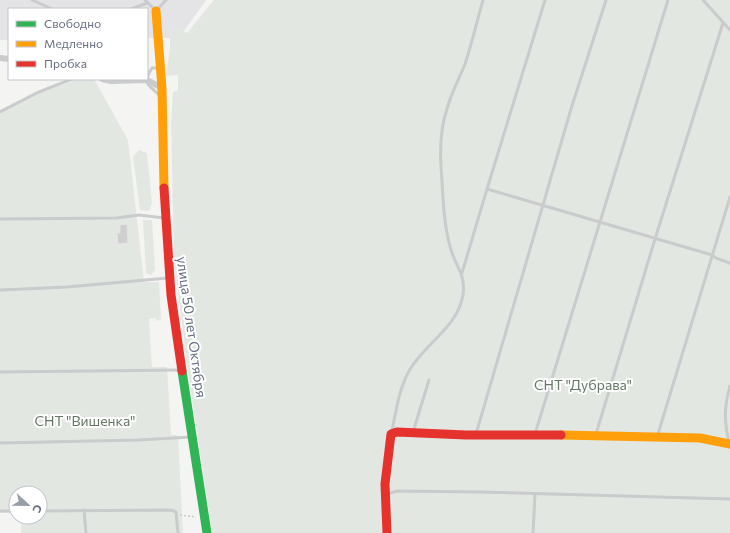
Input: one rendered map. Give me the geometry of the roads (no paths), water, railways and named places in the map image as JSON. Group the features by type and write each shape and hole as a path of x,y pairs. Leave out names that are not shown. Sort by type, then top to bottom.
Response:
{"street":[{"name":"улица 50 лет Октября","path":"156,11 162,88 165,218 169,277 206,517 207,533"},
{"path":"106,80 147,80 162,88"},
{"path":"388,533 385,495 388,446 391,434 396,432 658,436 706,439 729,444"}],"lane":[{"path":"32,0 50,8"},
{"path":"133,8 146,2 156,11 166,0"},
{"path":"462,272 451,250 447,230 441,164 443,128 447,109 465,63 483,0"},
{"path":"391,434 403,384 409,371 419,356 442,333 459,308 463,295 462,272 545,0"},
{"path":"476,434 543,205 606,0"},
{"path":"535,435 668,0"},
{"path":"703,0 730,30"},
{"path":"596,436 655,239 723,24"},
{"path":"148,78 152,68 157,68 160,71"},
{"path":"0,112 39,92 69,80"},
{"path":"147,80 148,86 162,99"},
{"path":"487,189 712,255 730,263"},
{"path":"658,436 730,197"},
{"path":"0,219 116,218 139,215 165,218"},
{"path":"0,290 67,287 169,277"},
{"path":"0,372 183,370"},
{"path":"413,432 429,380"},
{"path":"729,444 725,425 724,406 730,386"},
{"path":"0,443 138,440 193,437"},
{"path":"385,495 389,492 397,491 730,499"},
{"path":"533,533 534,494"},
{"path":"84,510 86,533"},
{"path":"48,511 171,510 176,512 178,533"}],"park label":[{"name":"СНТ \"Дубрава\"","path":"583,384"},
{"name":"СНТ \"Вишенка\"","path":"85,420"}]}
